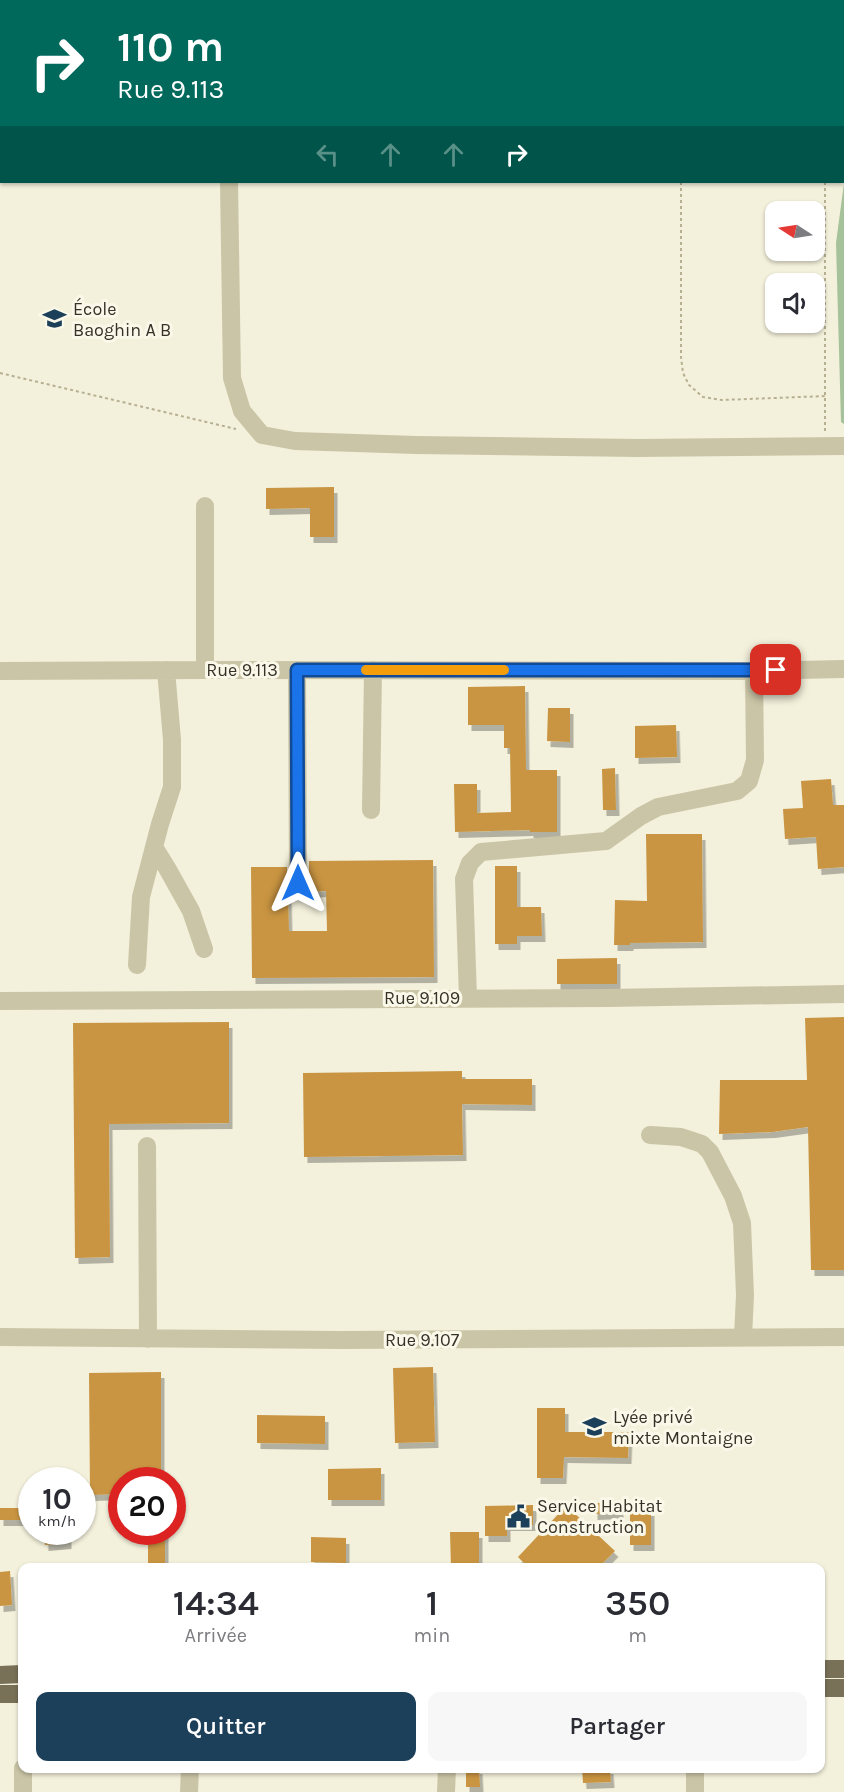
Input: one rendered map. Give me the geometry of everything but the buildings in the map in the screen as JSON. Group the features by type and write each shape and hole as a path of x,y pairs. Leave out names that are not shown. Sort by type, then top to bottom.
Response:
{"main road":[{"path":"825,1669 844,1669"},
{"path":"0,1675 18,1674"},
{"path":"825,1688 844,1688"},
{"path":"0,1694 18,1694"}],"street":[{"path":"229,183 232,378 242,411 262,435 295,441 416,445 638,448 844,446"},
{"path":"205,506 205,670"},
{"name":"Rue 9.113","path":"0,671 844,669"},
{"path":"137,965 141,897 172,787 172,740 166,670"},
{"path":"297,670 298,883"},
{"path":"371,810 373,670"},
{"path":"468,998 464,879 470,863 481,852 606,841 658,807 737,791 749,781 755,760 754,671"},
{"path":"154,847 191,911 204,949"},
{"name":"Rue 9.109","path":"0,1001 607,998 844,994"},
{"path":"650,1135 681,1137 702,1144 710,1152 733,1196 742,1223 745,1295 743,1337"},
{"path":"147,1146 148,1339"},
{"name":"Rue 9.107","path":"0,1337 421,1340 844,1337"},
{"path":"23,1773 23,1792"},
{"path":"189,1792 190,1773"},
{"path":"446,1792 447,1773"},
{"path":"695,1773 695,1792"}],"path":[{"path":"681,183 681,357 683,373 689,385 703,397 722,400 826,396"},
{"path":"825,183 825,446"},
{"path":"0,373 262,435"}],"green space":[{"path":"844,183 844,424 841,422 836,243"}],"slow traffic":[{"path":"366,670 504,670"}],"place":[{"name":"École Baoghin A B","path":"55,319"},
{"name":"Lyée privé mixte Montaigne","path":"595,1427"},
{"name":"Service Habitat Construction","path":"519,1516"}],"route":[{"path":"298,883 297,670 776,670"}]}
